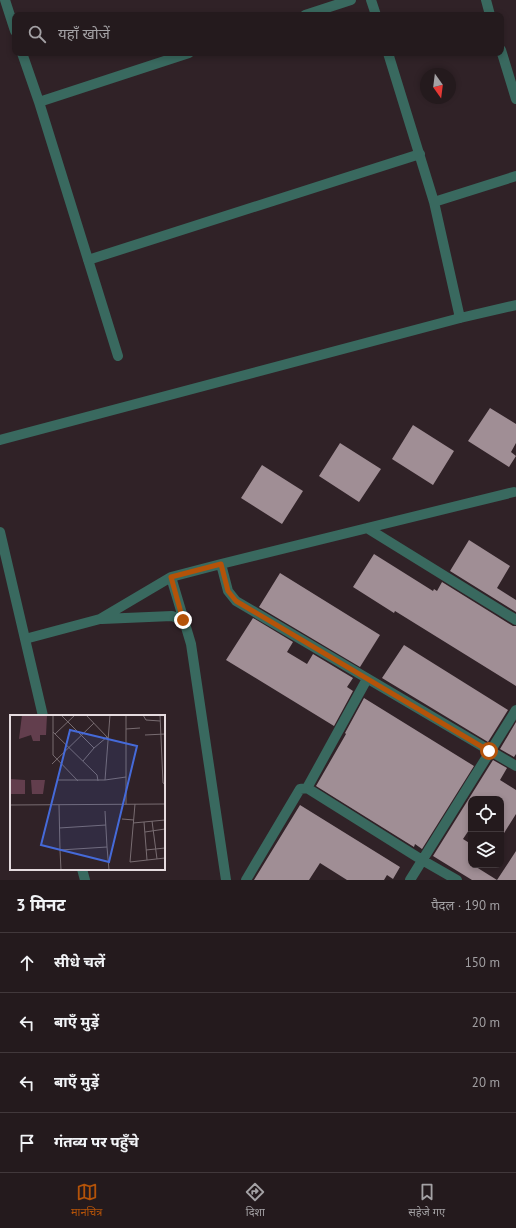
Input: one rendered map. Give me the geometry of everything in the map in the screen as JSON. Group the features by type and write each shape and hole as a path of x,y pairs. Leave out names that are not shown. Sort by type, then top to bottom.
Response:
{"street":[{"path":"4,0 12,23"},
{"path":"314,12 351,0"},
{"path":"371,0 375,12"},
{"path":"486,0 489,12"},
{"path":"23,56 39,102 118,356"},
{"path":"39,102 180,56"},
{"path":"389,56 434,202 460,318"},
{"path":"503,56 516,99"},
{"path":"88,260 420,154"},
{"path":"434,202 516,176"},
{"path":"0,440 460,318 516,305"},
{"path":"100,619 171,577 514,492"},
{"path":"367,528 516,620"},
{"path":"0,532 43,715"},
{"path":"221,564 228,591 236,601 516,766"},
{"path":"171,577 191,644 226,880"},
{"path":"25,639 100,619 172,616 183,620"},
{"path":"307,788 367,679"},
{"path":"410,880 489,751 516,710"},
{"path":"246,880 300,789 307,788 422,860 457,880"},
{"path":"82,870 85,880"}],"building":[{"path":"490,408 516,424 516,443 511,452 516,456 509,467 468,441"},
{"path":"413,425 454,451 433,485 392,459"},
{"path":"340,443 381,469 359,502 319,476"},
{"path":"262,465 303,491 282,524 241,498"},
{"path":"469,540 510,566 497,588 516,600 516,612 450,571"},
{"path":"374,554 433,591 434,589 437,591 442,582 513,626 516,626 516,686 395,611 394,613 353,587"},
{"path":"280,573 380,635 360,667 259,607"},
{"path":"253,618 293,642 287,652 307,664 313,654 353,678 347,687 353,691 334,726 226,660"},
{"path":"404,645 508,710 488,742 382,678"},
{"path":"364,698 474,766 422,849 415,844 414,847 316,786 346,734 345,733"},
{"path":"516,722 516,754 514,757 500,749"},
{"path":"493,760 507,768 500,780 516,790 516,814 504,833 504,796 470,796"},
{"path":"468,800 468,832 463,839 468,842 468,868 478,868 497,880 472,880 433,856"},
{"path":"300,805 400,867 393,879 387,875 384,880 347,880 320,863 309,880 254,880"},
{"path":"516,851 516,880 497,880"}],"route":[{"path":"183,620 171,577 221,564 228,591 236,601 489,751"}]}
